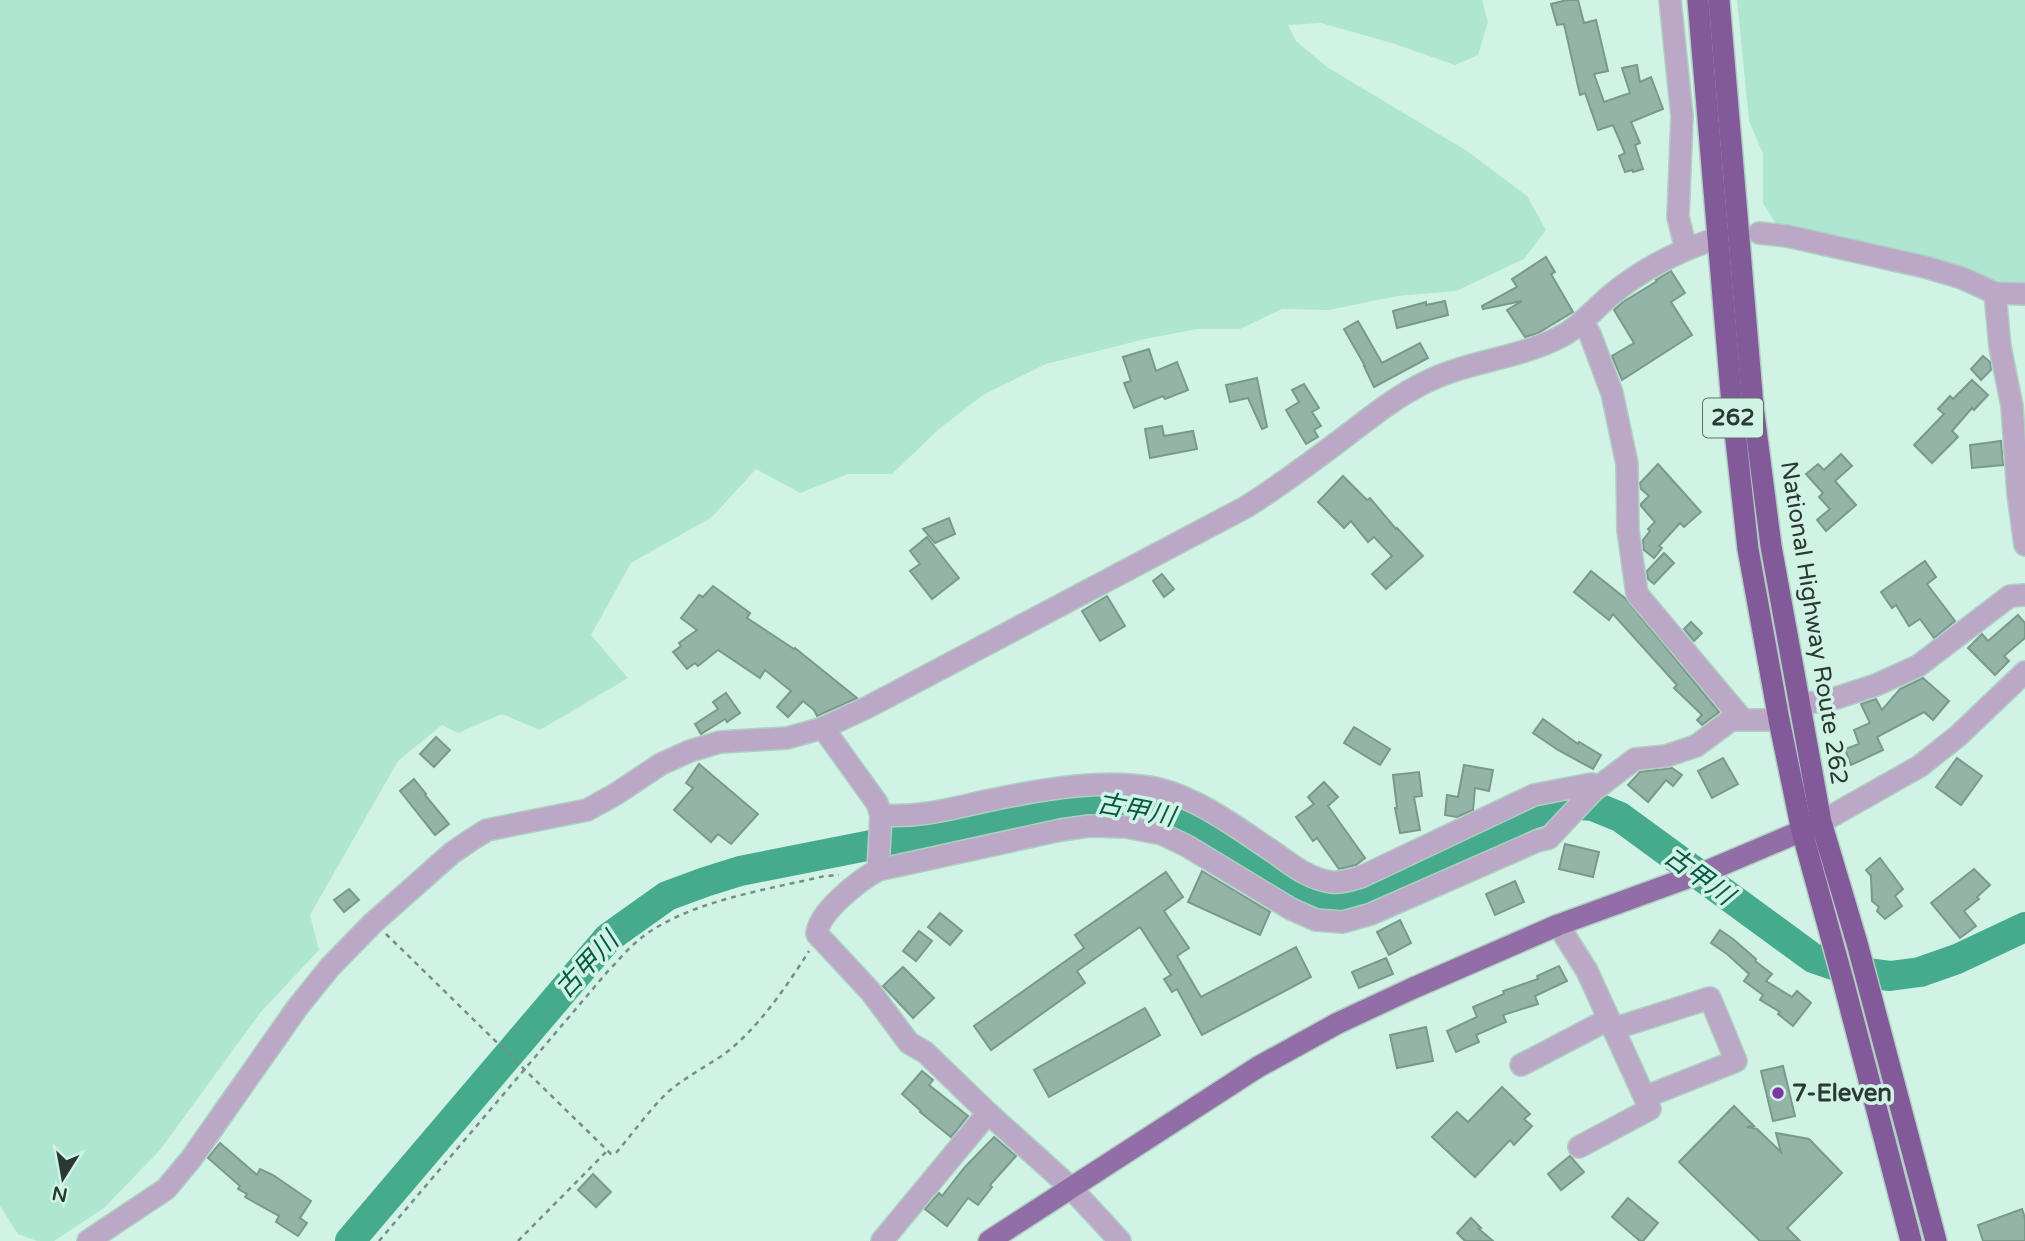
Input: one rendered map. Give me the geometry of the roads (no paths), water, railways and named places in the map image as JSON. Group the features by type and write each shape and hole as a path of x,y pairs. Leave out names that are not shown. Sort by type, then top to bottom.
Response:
{"highway":[{"name":"National Highway Route 262","path":"1698,0 1733,418 1748,549 1802,831 1911,1241"},
{"name":"National Highway Route 262","path":"1719,0 1753,406 1771,546 1821,822 1857,943 1936,1241"}],"main road":[{"path":"989,1241 1258,1067 1338,1023 1558,925 1712,869 1821,822"}],"street":[{"path":"1670,0 1682,116 1678,217 1686,249"},
{"path":"1759,233 1787,236 1926,267 1962,278 1995,293 2025,294"},
{"path":"88,1241 166,1189 191,1159 297,1008 330,967 373,923 452,853 487,830 587,810 661,764 690,751 720,742 787,737 823,728 868,707 1247,507 1281,485 1393,400 1428,381 1474,363 1527,350 1558,338 1583,323 1633,278 1686,249 1709,241"},
{"path":"1995,293 2000,347 2012,406 2018,494 2025,545"},
{"path":"1583,323 1590,334 1612,393 1627,464 1628,530 1637,594 1742,719"},
{"path":"1799,705 1836,698 1876,685 1918,666 2010,596 2025,594"},
{"path":"1821,822 1920,766 1958,736 2025,672"},
{"path":"1108,1237 1070,1187 925,1052 909,1043 871,992 817,934 817,926 831,908 873,870 1061,830 1089,826 1126,827 1162,834 1187,846 1291,909 1317,920 1343,922 1371,914 1549,838 1597,789 1635,758 1666,756 1696,746 1731,720 1779,720"},
{"path":"823,728 877,803 880,822 873,870"},
{"path":"880,822 897,816 925,815 1032,791 1130,784 1161,790 1199,805 1308,875 1345,883 1534,795 1591,784 1597,789"},
{"path":"1558,925 1587,971 1650,1109 1579,1147"},
{"path":"1521,1065 1611,1024 1710,998 1736,1061 1644,1097"},
{"path":"882,1241 988,1112"}],"waterway":[{"name":"古甲川","path":"350,1241 608,938 667,896 740,871 988,822 1052,806 1089,800 1118,802 1174,814 1254,863 1310,893 1341,902 1376,897 1529,815 1565,804 1593,806 1620,817 1813,958 1851,971 1890,976 1920,972 1957,959 2025,927"}],"place":[{"name":"7-Eleven","path":"1778,1093"}]}
